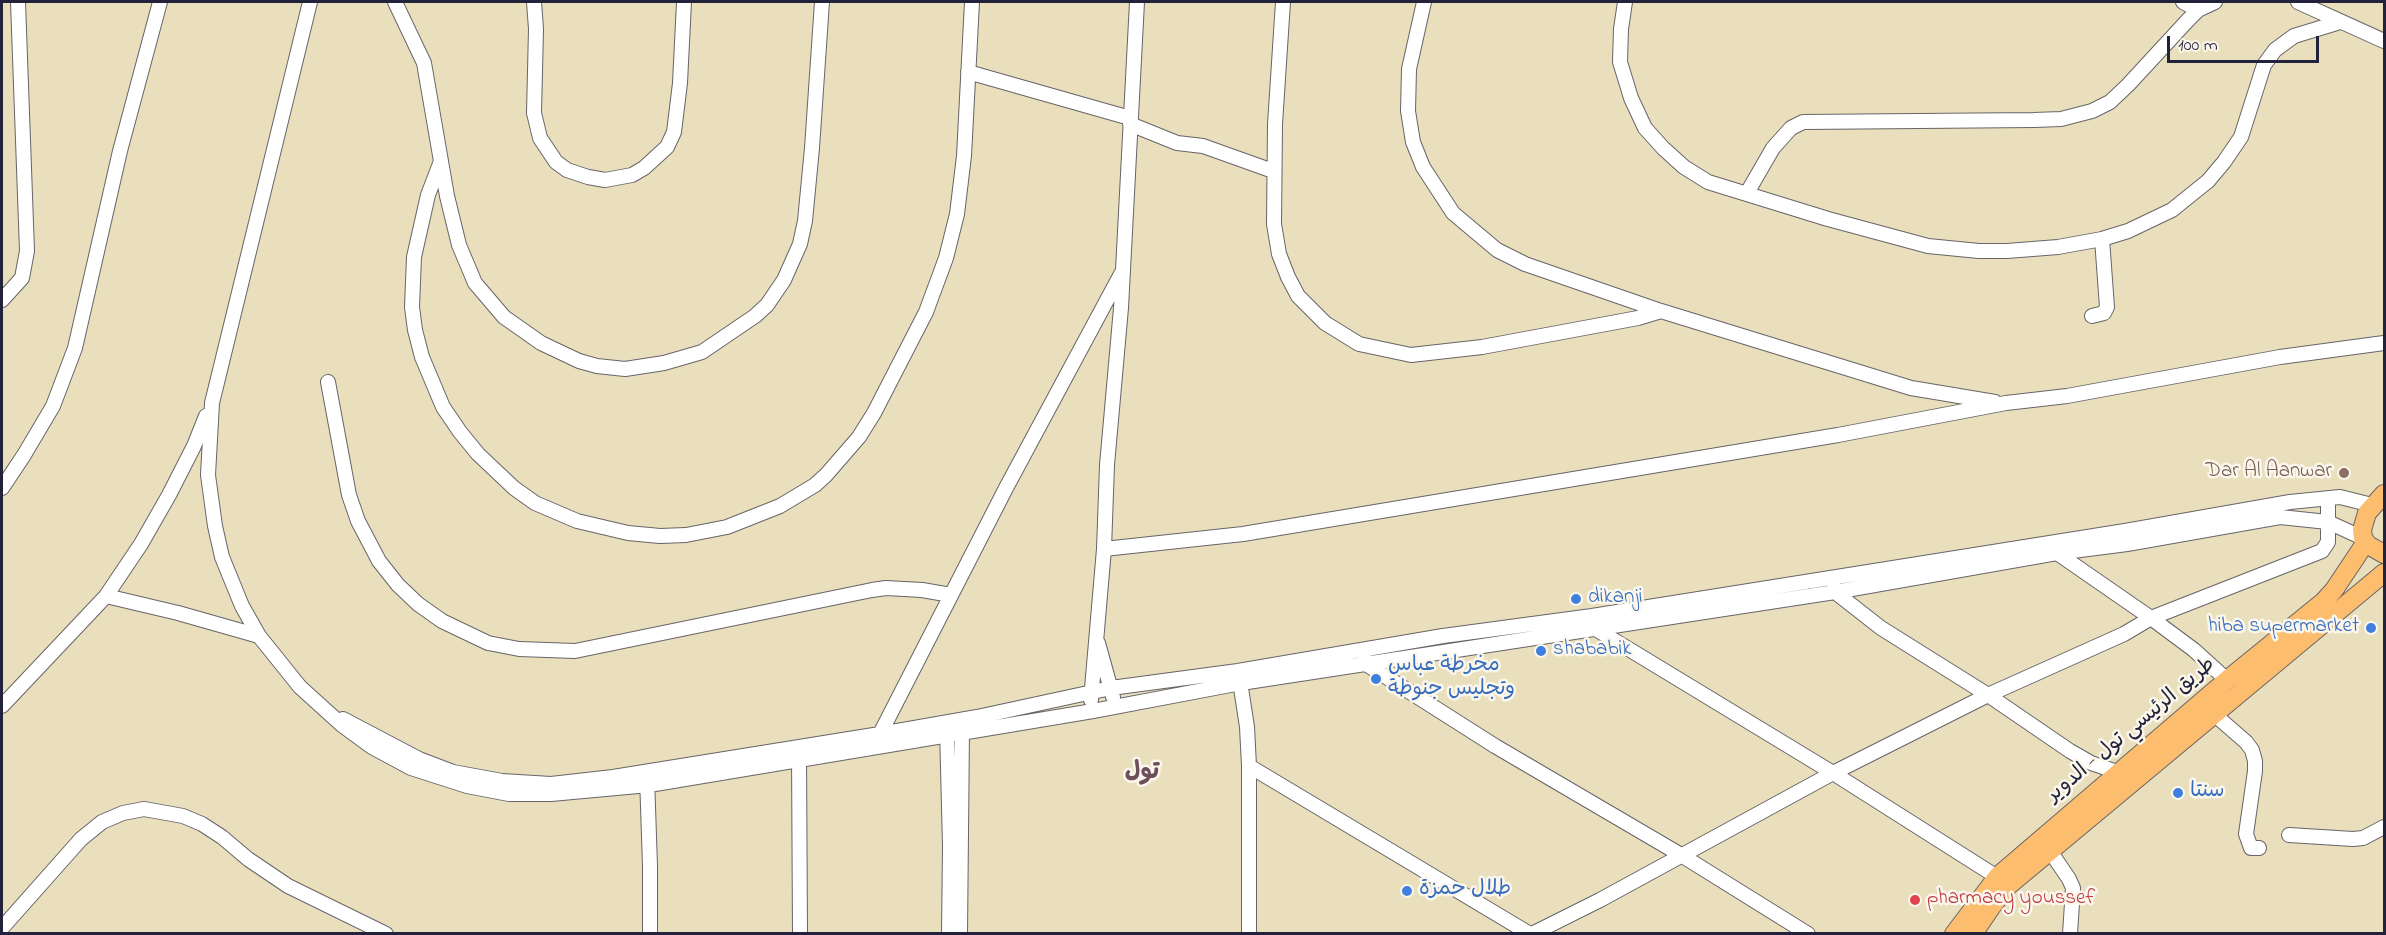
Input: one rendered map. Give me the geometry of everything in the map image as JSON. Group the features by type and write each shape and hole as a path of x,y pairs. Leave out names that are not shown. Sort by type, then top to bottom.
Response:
{"main road":[{"path":"2378,500 2363,522 2365,540 2385,554"},
{"name":"طريق الرئيسي تول - الدوير","path":"1973,933 1983,926 2004,881 2050,851 2215,715 2312,622 2365,540"},
{"name":"طريق الرئيسي تول - الدوير","path":"1954,933 2004,881 2119,774 2227,680 2385,573"}],"street":[{"path":"2,300 22,278 27,251 18,2"},
{"path":"2,488 53,405 75,348 120,151 160,2"},
{"path":"2,706 106,596 141,543 194,446 212,402 310,2"},
{"path":"395,2 424,63 441,161 459,245 476,283 488,301 521,330 564,355 606,368 639,368 682,359 702,352 745,324 767,305 784,280 800,244 810,177 822,2"},
{"path":"534,2 536,29 534,113 540,138 556,162 567,170 605,180 633,175 644,168 667,147 674,132 680,83 684,2"},
{"path":"441,161 428,195 414,257 412,307 422,357 443,407 460,432 478,454 514,488 536,503 563,516 609,529 647,535 686,535 727,527 780,506 815,485 838,462 874,413 926,312 946,258 959,200 972,2"},
{"path":"1093,711 1090,692 1097,641 1107,465 1124,268 1137,2"},
{"path":"1283,2 1277,62 1273,171 1274,224 1279,254 1288,277 1298,296 1325,323 1359,345 1411,355 1482,347 1638,318 1660,311"},
{"path":"1424,2 1409,69 1408,111 1413,142 1423,167 1453,213 1477,235 1510,258 1660,311 1911,388 2006,403"},
{"path":"1624,2 1620,62 1631,98 1645,128 1670,154 1708,182 1828,219 1928,246 2007,251 2058,247 2102,238 2128,231 2172,210 2208,181 2241,137 2264,65 2275,50 2294,36 2340,22"},
{"path":"2183,2 2198,10"},
{"path":"1747,193 1773,148 1791,128 1803,122 2061,119 2092,111 2110,102 2128,85 2198,10 2215,2"},
{"path":"2298,2 2385,41"},
{"path":"968,72 1130,121 1177,143 1203,146 1273,171"},
{"path":"2092,315 2104,313 2107,307 2102,238"},
{"path":"880,734 1005,488 1124,268"},
{"path":"1104,549 1243,534 1838,435 2006,403 2085,393 2280,357 2385,344"},
{"path":"328,382 349,495 364,536 379,561 398,585 418,604 442,621 488,643 519,649 575,651 872,590 886,588 922,590 951,596"},
{"path":"212,402 208,475 215,525 222,557 232,583 259,636 293,680 342,725 372,747 411,768 442,779 487,790 551,794 947,729 1111,688 1366,664 1454,642"},
{"path":"1593,622 1832,578 2055,548 2127,544 2290,502 2340,497 2378,500"},
{"path":"1249,766 1531,933 1600,900 1833,773 1988,695 2124,633 2151,618 2322,551 2328,542 2328,498"},
{"path":"2213,522 2280,518 2328,522 2365,540"},
{"path":"800,753 880,734 947,729 962,732 1093,711 1363,650 1454,642 1835,592 2055,548 2194,650 2227,680"},
{"path":"1832,578 1835,592 1881,628 1988,695 2070,751 2091,763 2119,774 2140,778"},
{"path":"106,596 259,636"},
{"path":"1593,622 1910,824 2004,881"},
{"path":"1097,641 1115,706"},
{"path":"1363,650 1366,664 1495,746 1681,855 1808,933"},
{"path":"1239,677 1247,727 1249,766 1251,933"},
{"path":"2215,715 2252,750 2255,771 2246,834 2249,846 2259,848"},
{"path":"947,729 955,896"},
{"path":"954,930 962,732"},
{"path":"800,753 800,933"},
{"path":"647,778 650,933"},
{"path":"2,928 81,839 102,822 123,813 144,809 183,816 202,824 222,837 248,860 288,886 386,933"},
{"path":"2289,835 2353,839 2363,838 2385,827"},
{"path":"2050,851 2073,888 2070,933"}],"place":[{"name":"Dar Al Aanwar","path":"2344,473"},
{"name":"dikanji","path":"1576,599"},
{"name":"hiba supermarket","path":"2371,628"},
{"name":"shababik","path":"1541,651"},
{"name":"مخرطة عباس وتجليس جنوطة","path":"1376,679"},
{"name":"سنتا","path":"2178,793"},
{"name":"طلال حمزة","path":"1407,891"},
{"name":"pharmacy youssef","path":"1915,900"}],"district":[{"name":"تول","path":"1142,774"}]}
